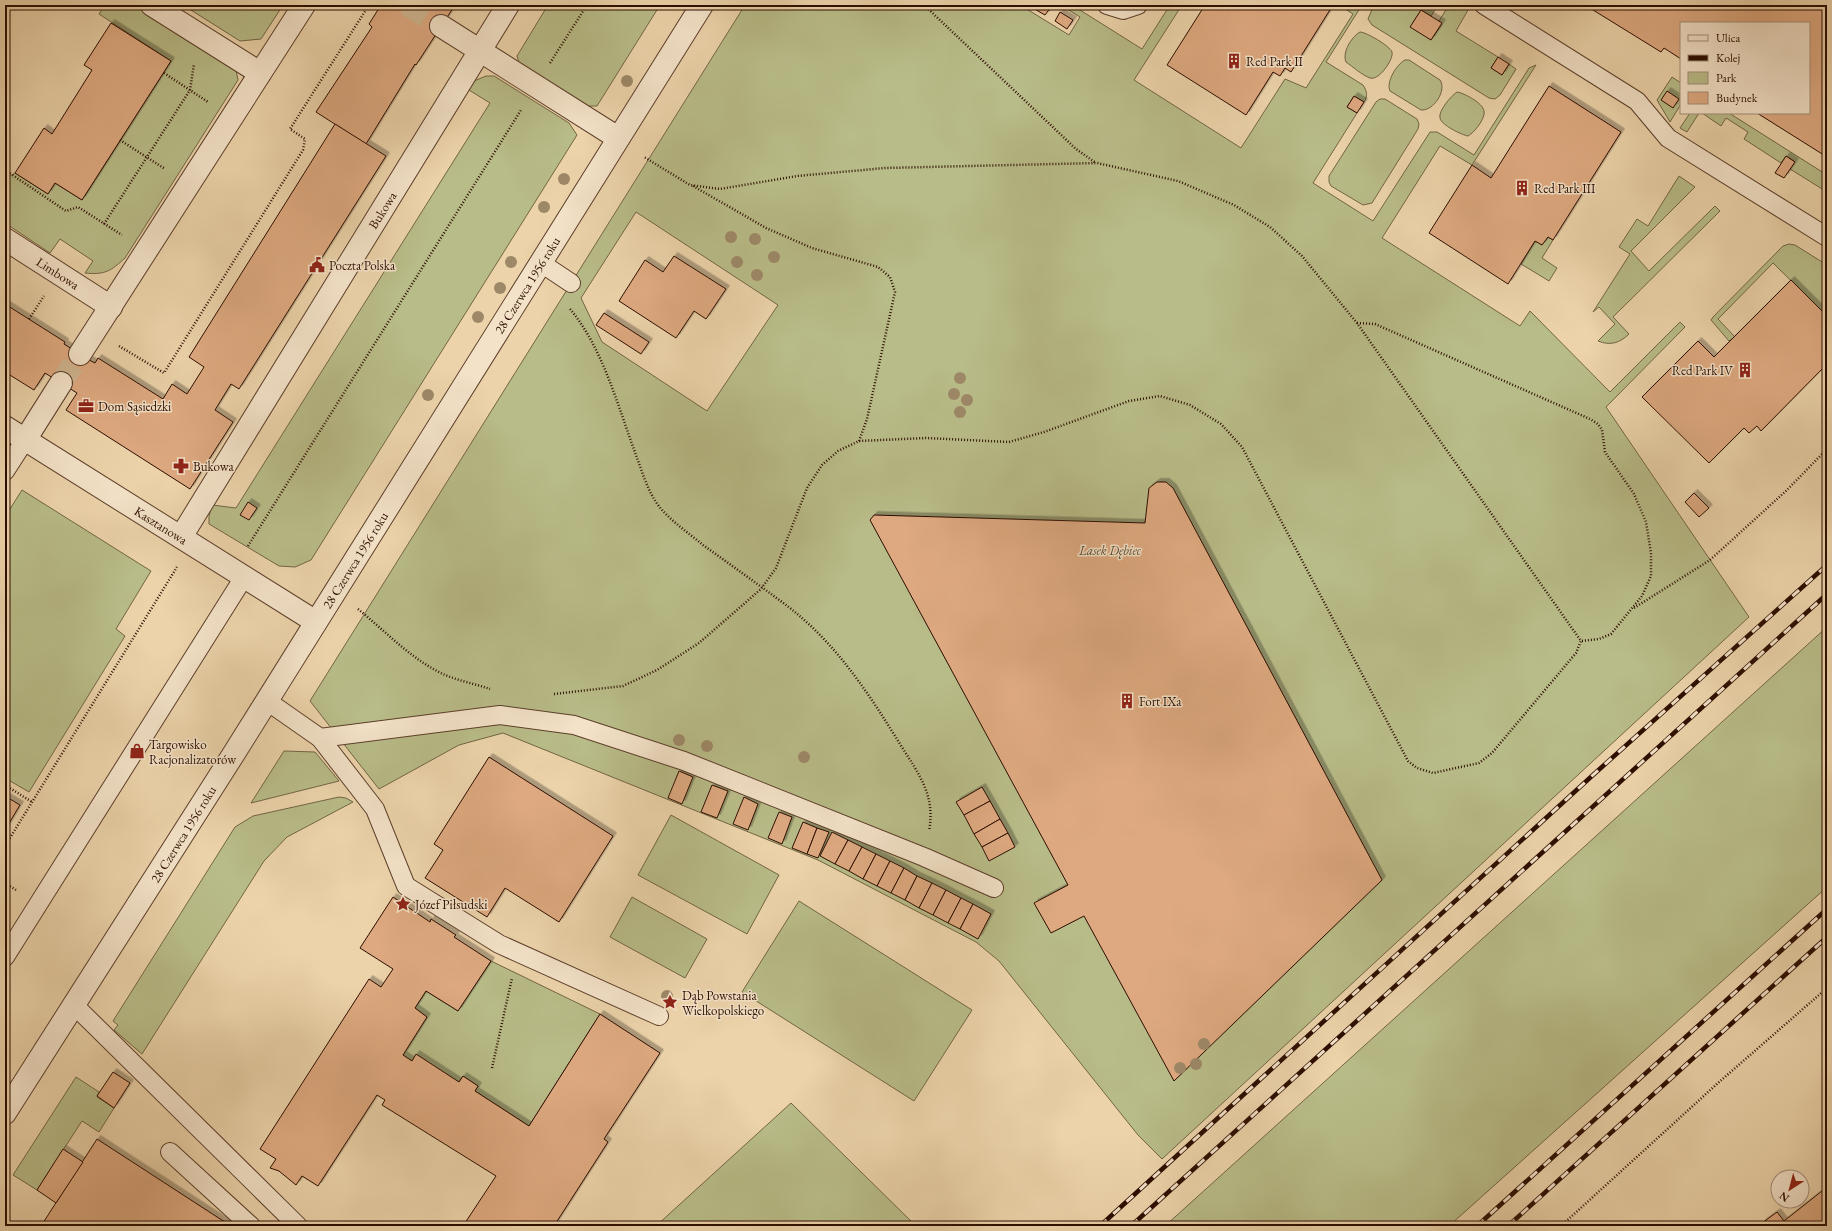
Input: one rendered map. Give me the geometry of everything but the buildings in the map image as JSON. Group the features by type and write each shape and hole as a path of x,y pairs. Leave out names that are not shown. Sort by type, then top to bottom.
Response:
{"street":[{"path":"152,5 260,73"},
{"path":"80,354 304,5"},
{"name":"Bukowa","path":"180,537 508,5"},
{"name":"28 Czerwca 1956 roku","path":"5,1112 267,701 702,5"},
{"path":"441,26 618,138"},
{"name":"Limbowa","path":"5,239 111,307"},
{"path":"25,440 61,382"},
{"name":"Kasztanowa","path":"5,427 316,622"}],"lane":[{"path":"1107,5 1123,10 1138,5"},
{"path":"1484,5 1637,101 1668,138 1827,237"},
{"path":"540,263 571,282"},
{"path":"5,471 25,440"},
{"path":"5,957 239,574"},
{"path":"267,701 320,738 375,809 406,886 499,944 659,1016"},
{"path":"320,738 500,715 574,725 684,761 924,857 994,888"},
{"path":"74,1005 298,1226"},
{"path":"170,1152 251,1226"}],"path":[{"path":"92,335 106,338 164,373 303,150 305,139 290,129 369,5"},
{"path":"239,574 536,86 587,5"},
{"path":"924,5 1076,149 1097,163"},
{"path":"104,224 190,90 198,34"},
{"path":"164,73 232,118"},
{"path":"120,140 190,183"},
{"path":"644,157 766,228 812,248 878,267 890,277 895,292 867,419 859,442"},
{"path":"690,185 720,189 797,176 885,168 1097,163 1178,181 1240,208 1270,227 1302,256 1357,323 1582,642"},
{"path":"5,170 66,211 78,207 146,251"},
{"path":"29,319 44,295"},
{"path":"565,304 578,319 595,345 646,483 662,510 683,529 761,589 786,605 815,629 846,662 874,702 924,783 930,801 931,819 924,857"},
{"path":"1357,323 1375,324 1598,424 1602,430 1605,452 1634,494 1646,522 1651,553 1651,576 1642,596 1611,634 1599,639 1582,642"},
{"path":"548,695 623,686 657,670 699,643 761,589 776,568 807,488 822,465 838,451 859,442 926,438 1009,442 1044,432 1129,401 1160,396 1190,405 1221,424 1242,447 1408,761 1417,768 1433,773 1479,763 1492,753 1576,653 1582,642"},
{"path":"1632,609 1710,560 1787,490 1827,449"},
{"path":"5,846 177,566 171,562"},
{"path":"357,608 374,621 404,650 438,672 498,690"},
{"path":"5,785 32,802"},
{"path":"492,1068 518,953"},
{"path":"1561,1226 1718,1083 1827,988"}],"green space":[{"path":"105,5 134,5 236,70 238,80 125,258 116,266 103,273 85,273 93,261 60,239 50,253 5,223 5,179 15,173 48,194 55,183 82,200 171,61 99,14"},
{"path":"183,5 283,5 261,39 240,41"},
{"path":"548,5 660,5 597,106 584,106 520,66 517,56"},
{"name":"Lasek Dębiec","path":"745,5 1026,5 1025,8 1069,35 1080,17 1061,5 1072,5 1142,49 1170,5 1182,5 1134,80 1241,148 1285,79 1306,88 1353,14 1339,5 1362,5 1326,62 1363,85 1366,91 1366,98 1364,102 1354,96 1347,107 1357,113 1313,183 1373,221 1430,132 1437,132 1474,155 1529,68 1536,65 1472,165 1440,146 1382,238 1520,326 1530,311 1610,392 1680,322 1685,327 1606,407 1749,617 1162,1159 1138,1135 999,961 976,942 818,860 503,733 459,745 379,789 310,701","holes":["636,212 778,305 707,411 602,342 581,298"]},
{"path":"1374,5 1438,5 1431,16 1421,10 1411,26 1431,40 1442,24 1439,21 1449,5 1460,5 1468,10 1456,31 1498,57 1491,68 1502,75 1509,64 1516,69 1500,95 1495,99 1489,98 1372,25 1368,19"},
{"path":"1360,32 1378,40 1387,46 1392,52 1391,59 1385,69 1374,78 1364,75 1346,62 1346,50 1353,38"},
{"path":"1405,60 1409,60 1440,80 1442,84 1442,89 1435,104 1426,109 1421,110 1390,91 1389,83 1393,74 1398,66"},
{"path":"486,76 494,76 569,123 577,135 311,560 295,567 279,566 209,524 209,516 212,505 236,508 490,103 469,90 474,81"},
{"path":"1672,77 1680,82 1680,106 1670,122 1657,100"},
{"path":"1457,92 1468,96 1477,102 1484,111 1479,125 1468,136 1448,127 1441,121 1440,118 1441,112 1448,100"},
{"path":"1380,99 1385,99 1417,119 1419,124 1418,129 1372,203 1363,205 1331,186 1329,176 1376,102"},
{"path":"1689,114 1698,114 1687,132 1680,128"},
{"path":"1703,114 1731,114 1827,175 1827,192 1790,169 1794,161 1786,156 1781,163 1744,139 1748,132 1726,118 1721,126"},
{"path":"1679,176 1695,187 1631,251 1649,271 1715,206 1720,211 1613,317 1629,334 1622,340 1615,343 1602,343 1598,341 1615,324 1599,307 1593,312 1630,254 1619,247 1637,219 1648,226"},
{"path":"1548,237 1553,240 1542,258 1557,268 1549,281 1521,264 1535,241 1542,245"},
{"path":"1789,244 1795,245 1827,265 1827,274 1824,278 1827,280 1827,316 1773,263 1718,319 1735,337 1729,341 1711,320 1783,246"},
{"path":"22,490 151,571 116,629 125,636 29,792 5,778 5,517"},
{"path":"1827,627 1827,887 1449,1226 1165,1226"},
{"path":"284,751 315,752 339,781 251,803"},
{"path":"339,797 346,798 353,802 287,837 264,861 142,1054 114,1030 118,1025 113,1021 235,827 253,816"},
{"path":"671,815 779,875 747,934 638,875"},
{"path":"632,897 707,939 685,978 610,937"},
{"path":"799,901 972,1010 914,1101 742,992"},
{"path":"491,961 600,1014 529,1126 475,1091 478,1086 463,1076 459,1082 416,1055 412,1061 403,1055 427,1017 415,1008 426,991 458,1011"},
{"path":"76,1077 99,1092 97,1097 114,1108 99,1132 82,1121 37,1190 13,1175"},
{"path":"791,1103 916,1226 656,1226"}],"tunnel":[{"path":"407,5 441,26"},
{"path":"61,383 80,354"}],"railway":[{"path":"1100,1226 1593,775 1827,565"},
{"path":"1131,1226 1827,594"},
{"path":"1477,1226 1827,909"},
{"path":"1508,1226 1827,937"}],"place":[{"name":"Red Park II","path":"1234,61"},
{"name":"Red Park III","path":"1522,188"},
{"name":"Poczta Polska","path":"317,265"},
{"name":"Red Park IV","path":"1745,370"},
{"name":"Dom Sąsiedzki","path":"86,406"},
{"name":"Bukowa","path":"181,466"},
{"name":"Fort IXa","path":"1127,701"},
{"name":"Targowisko Racjonalizatorów","path":"137,751"},
{"name":"Józef Piłsudski","path":"403,904"},
{"name":"Dąb Powstania Wielkopolskiego","path":"670,1002"}]}
